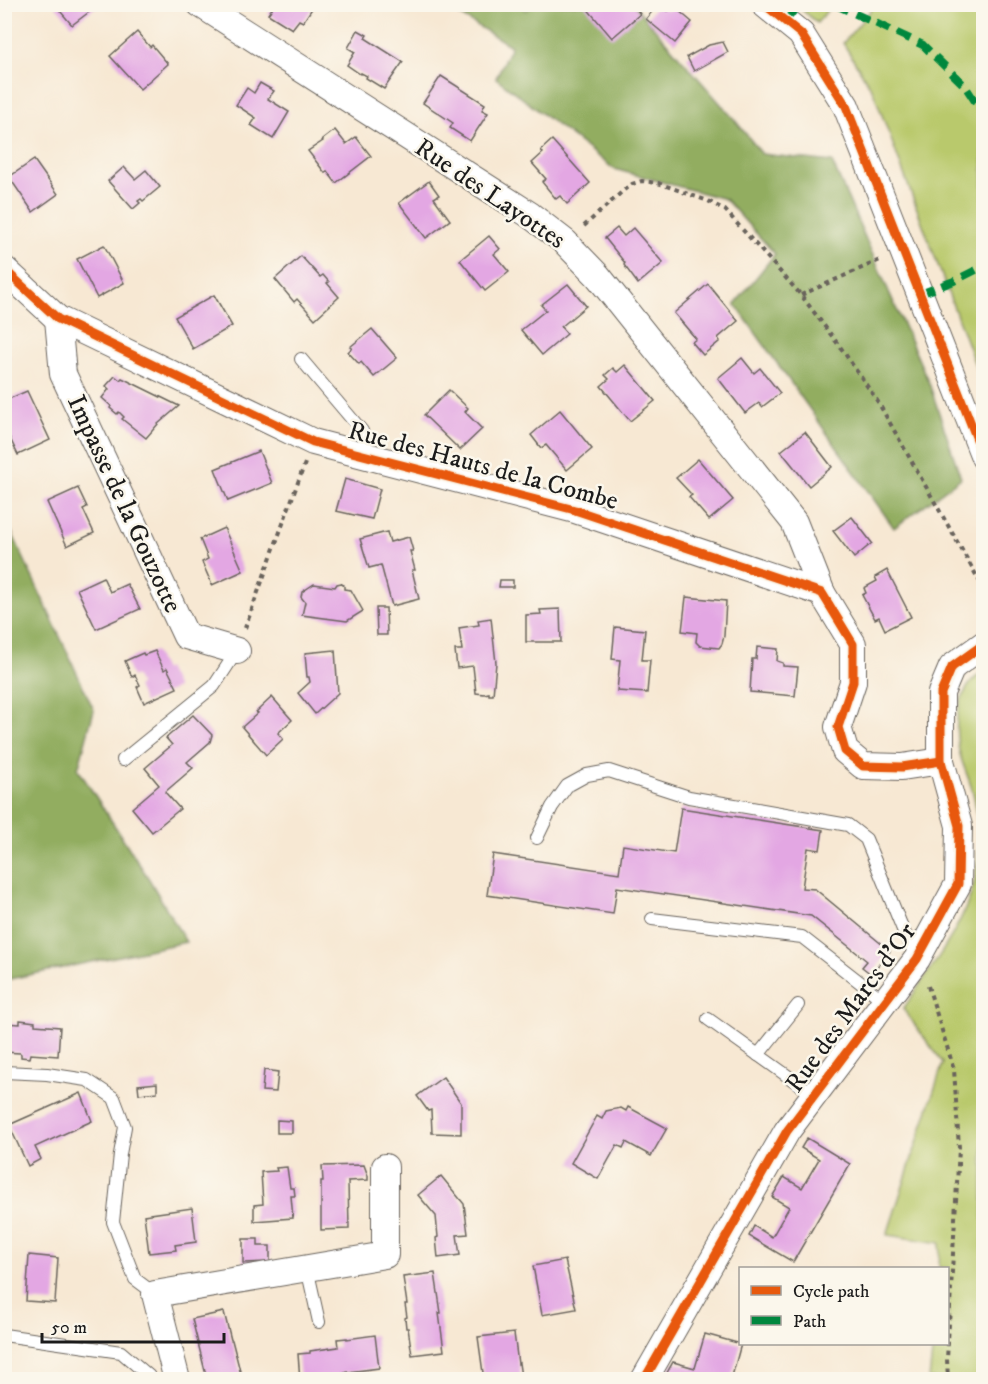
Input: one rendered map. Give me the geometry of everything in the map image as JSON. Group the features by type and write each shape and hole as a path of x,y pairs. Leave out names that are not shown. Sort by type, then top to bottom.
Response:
{"street":[{"name":"Rue des Layottes","path":"200,4 530,215 565,242 598,276 794,522 822,593"},
{"path":"764,4 801,34 846,106 984,457"},
{"name":"Rue des Hauts de la Combe","path":"4,269 58,319 313,442 575,510 822,593"},
{"name":"Impasse de la Gouzotte","path":"58,319 63,374 186,636 237,651"},
{"path":"822,593 853,644 853,682 838,727 845,751 863,766 902,767 941,760"},
{"name":"Rue des Marcs d'Or","path":"644,1380 787,1131 918,959 958,884 959,826 941,760 941,693 952,667 984,644"},
{"path":"177,1380 155,1293 385,1255 385,1167"}],"lane":[{"path":"301,359 362,431 370,456"},
{"path":"123,760 214,686 237,651"},
{"path":"537,838 552,807 567,786 587,775 609,771 689,797 848,825 866,839 904,932 918,959"},
{"path":"652,919 802,937 884,1001"},
{"path":"758,1055 798,1005"},
{"path":"708,1018 814,1095"},
{"path":"4,1071 87,1080 114,1098 125,1127 113,1222 135,1279 155,1293"},
{"path":"307,1268 319,1322"},
{"path":"4,1335 121,1352 149,1376 150,1380"}],"path":[{"path":"565,242 632,184 658,183 708,201 725,210 801,295 878,402 984,589"},
{"path":"801,295 903,250"},
{"path":"237,651 313,442"},
{"path":"918,959 932,995 954,1069 959,1148 949,1324"},
{"path":"948,1345 948,1380"}],"green space":[{"path":"443,5 521,5 526,10 535,5 634,5 762,154 832,162 929,383 961,478 894,528 735,304 775,254 725,199 614,169 496,78 511,46"},
{"path":"796,5 832,5 817,23"},
{"path":"875,5 983,5 983,386 873,91 843,43"},
{"path":"5,518 94,710 78,769 149,879 186,942 5,980"},
{"path":"983,672 983,1379 929,1379 933,1345 949,1345 949,1267 939,1267 940,1243 887,1235 943,1063 903,1009 957,927 972,892 978,864 977,816 973,792 958,746 957,734 958,710 967,688"}],"building":[{"path":"275,4 315,4 303,22 299,20 292,29 268,14"},
{"path":"587,4 633,4 640,14 612,38 585,6"},
{"path":"658,4 668,11 672,5 692,22 675,43 646,19"},
{"path":"55,5 95,5 97,6 72,25"},
{"path":"358,30 367,35 365,38 403,62 384,89 347,65 355,52 348,48"},
{"path":"137,32 168,64 140,89 110,56"},
{"path":"723,42 728,52 694,71 687,57 709,45"},
{"path":"441,76 485,104 482,110 488,113 470,141 450,128 453,123 423,103"},
{"path":"260,83 274,91 268,99 289,112 273,139 251,125 256,118 236,105 247,88 254,93"},
{"path":"335,130 346,144 356,137 371,156 336,183 308,151"},
{"path":"552,140 590,183 567,204 560,196 556,199 542,182 546,179 532,163"},
{"path":"34,160 58,194 33,212 9,177"},
{"path":"124,167 135,179 146,170 160,187 143,201 141,199 138,201 140,203 133,209 108,181"},
{"path":"429,181 439,195 434,198 450,220 426,238 399,203"},
{"path":"617,228 624,236 633,228 663,263 638,284 605,238"},
{"path":"489,236 500,249 494,254 509,272 485,291 460,260"},
{"path":"104,245 124,283 97,298 77,259"},
{"path":"301,256 320,277 323,275 339,297 315,319 297,299 294,302 275,279"},
{"path":"568,284 586,306 561,327 567,334 542,355 521,330 546,310 541,305"},
{"path":"708,284 738,321 718,338 720,341 703,355 692,342 696,339 674,313"},
{"path":"214,295 232,326 193,349 175,317"},
{"path":"372,329 397,358 374,377 361,362 359,364 348,352 352,348 350,347"},
{"path":"4,344 10,358 4,360"},
{"path":"742,358 754,373 760,368 780,393 762,407 759,403 745,413 718,378"},
{"path":"625,365 655,401 630,421 601,386 609,379 605,375 613,368 617,372"},
{"path":"115,376 179,406 146,438 122,419 124,417 110,408 111,406 102,398 109,389 106,386"},
{"path":"449,390 468,408 465,412 482,429 460,450 424,415"},
{"path":"27,391 50,440 18,455 4,426 4,401"},
{"path":"560,410 592,449 567,470 546,445 541,448 531,435"},
{"path":"805,432 832,467 809,486 781,451"},
{"path":"259,451 272,483 228,501 215,469"},
{"path":"698,459 733,500 709,520 689,497 692,495 676,478"},
{"path":"345,479 380,489 372,519 336,511"},
{"path":"78,488 87,507 83,509 94,533 67,546 47,502"},
{"path":"852,517 872,543 854,558 833,531"},
{"path":"224,528 243,571 212,585 202,562 208,559 200,539"},
{"path":"387,532 390,542 409,537 415,570 412,570 419,599 392,606 381,565 369,568 360,539"},
{"path":"887,570 911,617 885,630 879,617 875,619 862,595 866,593 864,588 877,581 875,577"},
{"path":"103,577 110,592 127,584 140,609 96,629 77,589"},
{"path":"500,580 513,580 513,587 499,587"},
{"path":"341,583 344,589 351,590 363,611 347,621 302,615 305,602 301,597 302,592 314,584 335,587"},
{"path":"686,597 726,601 724,636 719,648 700,646 696,642 697,633 682,631"},
{"path":"376,608 386,608 387,635 377,635"},
{"path":"560,609 561,642 526,642 526,615 541,614 540,610"},
{"path":"491,618 496,663 493,695 489,695 489,693 476,693 473,666 457,668 455,650 462,650 459,628 479,625 478,620"},
{"path":"615,627 645,630 642,660 650,660 647,693 617,691 620,660 612,659"},
{"path":"757,647 778,649 777,661 783,663 783,666 798,667 795,696 750,692 752,659 756,659"},
{"path":"335,650 338,693 315,714 298,693 310,682 307,677 305,653"},
{"path":"155,651 164,670 167,668 177,688 144,703 137,687 140,685 135,675 132,677 125,661 143,653 144,655"},
{"path":"272,697 292,720 278,733 283,739 266,755 242,727"},
{"path":"193,715 212,735 210,742 187,762 193,768 165,792 180,809 152,832 132,808 159,785 145,768 172,745 166,738"},
{"path":"681,808 823,830 820,850 808,848 802,888 815,889 890,951 871,974 862,967 867,961 811,916 617,887 613,914 487,895 493,854 619,873 623,845 674,853"},
{"path":"20,1020 35,1022 35,1025 60,1027 58,1056 30,1054 29,1058 21,1057 20,1053 4,1052 4,1023 20,1024"},
{"path":"264,1070 278,1072 276,1092 262,1091"},
{"path":"443,1077 461,1103 461,1134 432,1133 431,1110 428,1111 417,1096"},
{"path":"157,1083 157,1092 139,1094 138,1085"},
{"path":"81,1093 92,1121 35,1147 41,1159 28,1166 9,1125"},
{"path":"628,1107 667,1128 651,1156 626,1142 623,1148 617,1145 598,1179 571,1163 597,1116 602,1119 606,1111 621,1108 626,1111"},
{"path":"277,1120 292,1121 292,1133 277,1133"},
{"path":"807,1138 850,1164 793,1262 749,1236 754,1226 772,1237 789,1207 772,1197 784,1177 802,1188 819,1159 801,1148"},
{"path":"364,1165 368,1180 348,1181 349,1229 321,1230 322,1166"},
{"path":"287,1167 290,1188 294,1188 295,1196 291,1196 293,1218 254,1221 254,1205 263,1204 261,1172 277,1171 276,1168"},
{"path":"441,1176 464,1204 468,1234 457,1235 460,1255 438,1258 436,1216 418,1195"},
{"path":"192,1208 196,1242 175,1245 176,1250 149,1253 144,1215"},
{"path":"243,1239 258,1239 258,1246 270,1246 270,1262 243,1263"},
{"path":"29,1255 58,1258 55,1303 26,1301"},
{"path":"565,1260 576,1309 542,1315 533,1266"},
{"path":"435,1273 444,1351 412,1355 408,1328 406,1328 405,1304 407,1304 403,1277"},
{"path":"224,1312 243,1380 207,1379 192,1319"},
{"path":"514,1333 521,1377 510,1380 484,1380 478,1337"},
{"path":"705,1334 741,1345 731,1380 688,1380 679,1377 678,1380 663,1380 673,1362 695,1368"},
{"path":"375,1335 379,1368 341,1373 342,1380 300,1380 298,1354 338,1347 337,1339"}],"marked path":[{"path":"785,22 801,4"},
{"path":"834,4 923,45 965,86 984,115"},
{"path":"920,294 984,266"}],"cycle path":[{"path":"764,4 801,34 846,106 984,457"},
{"path":"4,269 58,319 313,442 575,510 822,593 853,644 853,682 838,727 845,751 863,766 902,767 941,761"},
{"path":"644,1380 787,1131 917,959 958,884 959,826 941,761 941,693 952,667 984,644"}]}
